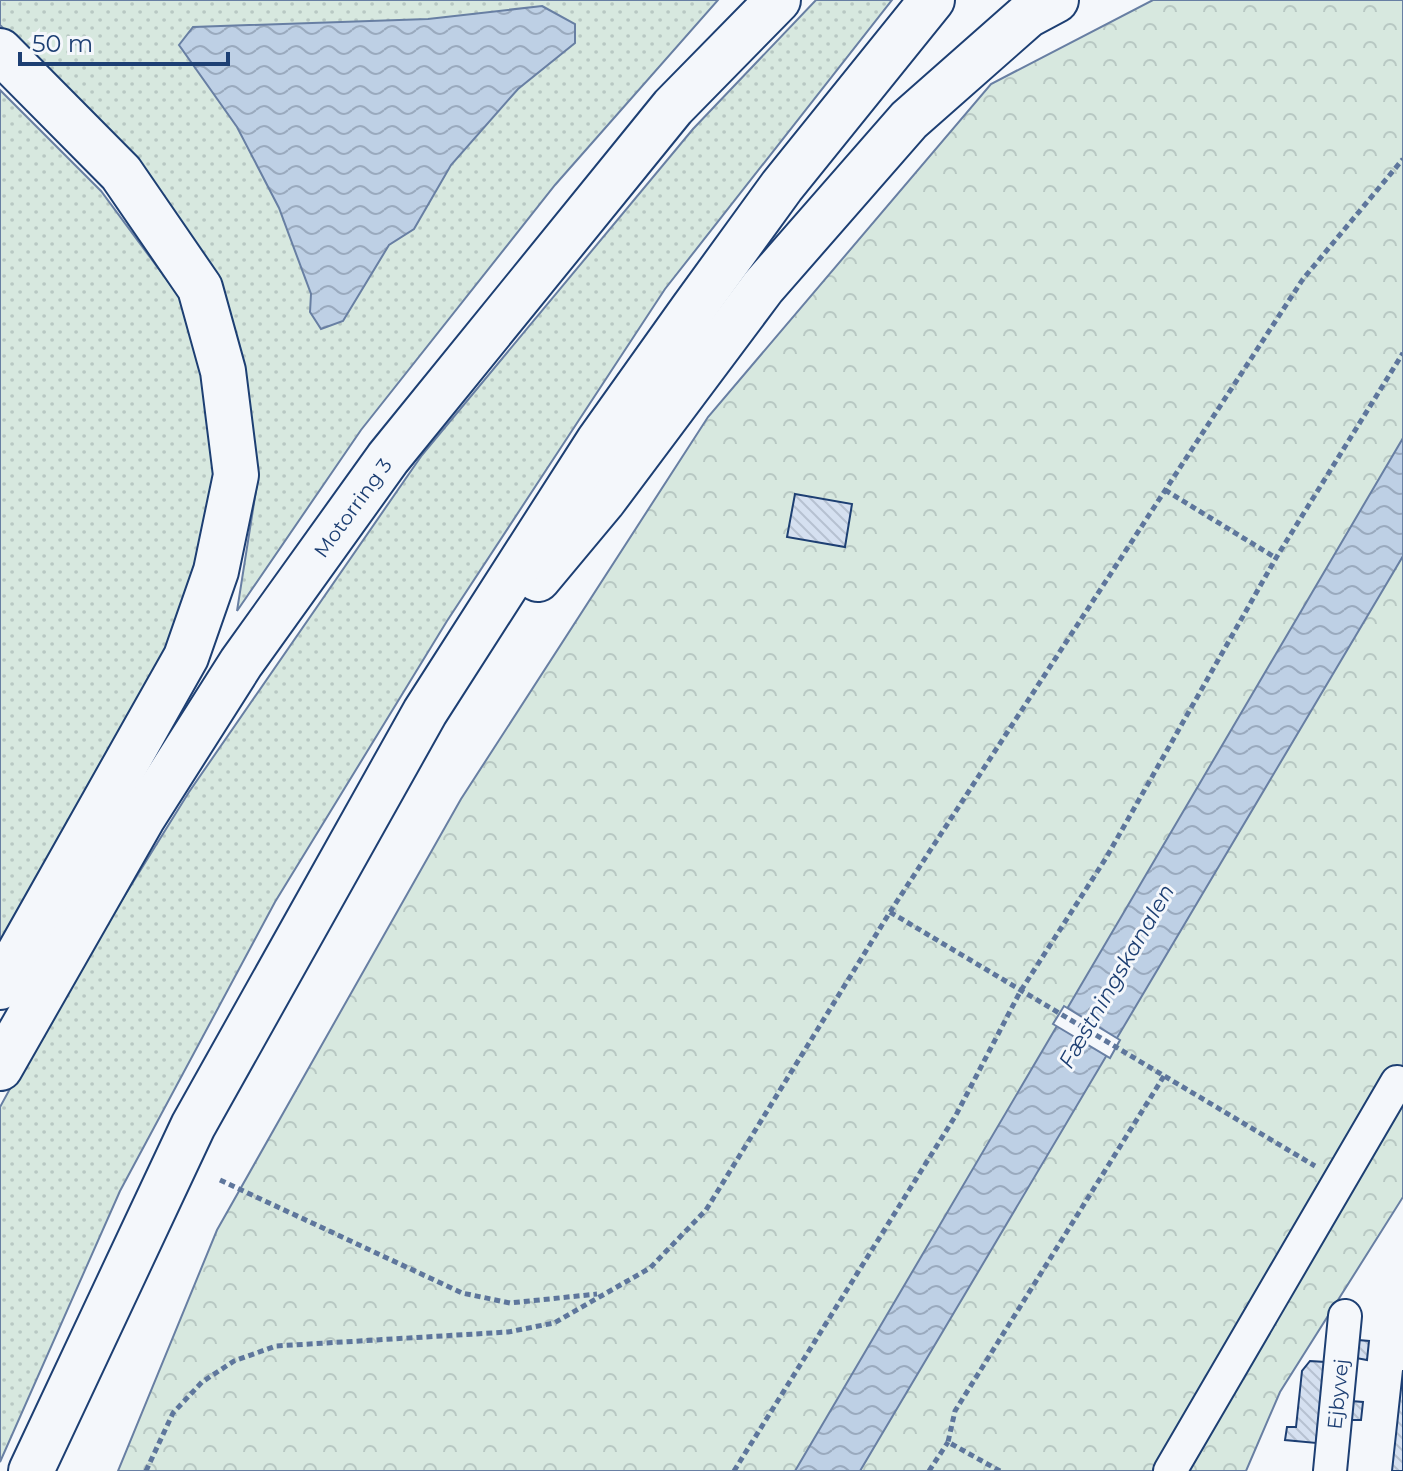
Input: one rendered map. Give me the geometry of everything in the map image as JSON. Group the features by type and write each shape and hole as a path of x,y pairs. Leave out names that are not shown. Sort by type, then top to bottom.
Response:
{"highway":[{"name":"Motorring 3","path":"0,1068 142,819 241,663 388,458 673,107 778,0"},
{"path":"31,1471 193,1126 425,712 598,442 782,186 932,0"},
{"path":"425,712 603,501 763,287 909,120 1028,15 1056,0"},
{"path":"0,51 121,173 200,288 223,371 236,475 216,571 186,657 0,987"}],"street":[{"path":"1170,1471 1397,1082"},
{"name":"Ejbyvej","path":"1330,1471 1345,1316"}],"path":[{"path":"146,1471 173,1413 202,1382 234,1361 276,1346 508,1332 554,1323 650,1268 706,1210 890,912 1303,279 1403,159"},
{"path":"734,1471 956,1115 1020,992 1106,858 1276,558 1403,353"},
{"path":"1165,490 1276,558"},
{"path":"890,912 1340,1181"},
{"path":"929,1471 948,1442 955,1411 1164,1076"},
{"path":"220,1180 462,1293 510,1303 602,1294"},
{"path":"948,1442 1000,1471"}],"green space":[{"path":"0,0 718,0 555,185 361,430 237,611 257,484 247,386 216,278 133,159 0,25"},
{"path":"816,0 892,0 665,289 447,621 275,902 120,1191 0,1462 0,1107 48,1019 189,792 422,455 693,129"},
{"path":"1153,0 1403,0 1403,1197 1280,1392 1246,1471 118,1471 217,1230 461,799 708,417 991,84"},
{"path":"0,90 101,191 184,303 213,412 216,488 172,643 0,945"}],"water":[{"path":"542,6 575,24 575,43 518,89 451,165 414,229 389,245 343,321 321,329 310,312 311,294 279,208 237,127 179,45 193,27 428,19"},
{"name":"Fæstningskanalen","path":"1403,438 1403,556 860,1471 795,1471"}],"pier":[{"path":"1064,1006 1120,1040 1110,1058 1053,1024"}],"building":[{"path":"795,494 852,504 845,547 787,537"},
{"path":"1358,1340 1369,1341 1367,1360 1356,1358"},
{"path":"1310,1361 1325,1362 1316,1443 1285,1440 1287,1427 1296,1427 1302,1371"},
{"path":"1403,1370 1403,1471 1392,1471"},
{"path":"1351,1401 1363,1402 1361,1420 1349,1420"}]}
